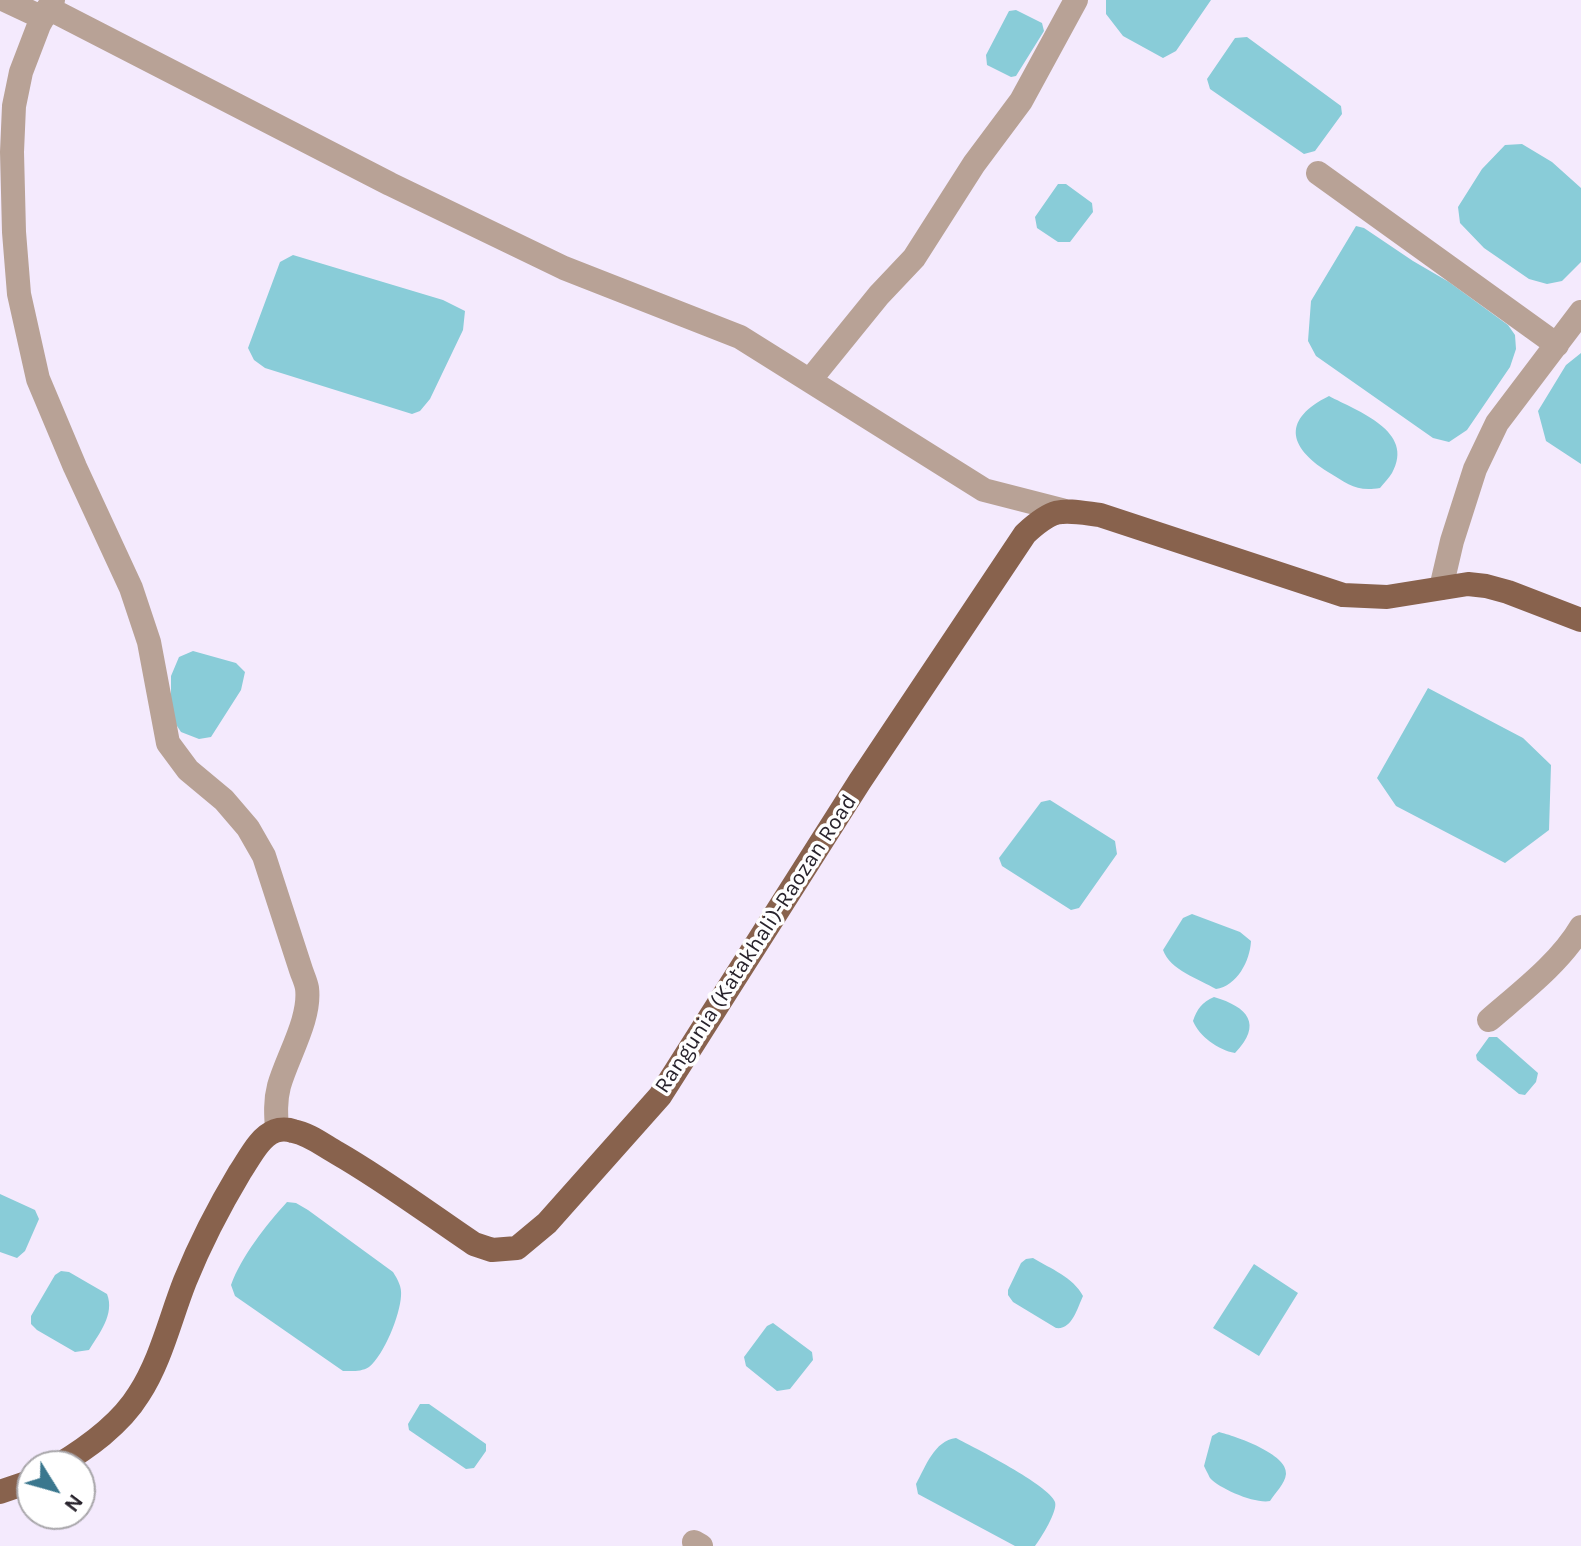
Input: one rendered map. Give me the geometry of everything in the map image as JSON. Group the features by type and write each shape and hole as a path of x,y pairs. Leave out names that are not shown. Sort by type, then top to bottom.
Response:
{"main road":[{"name":"Rangunia (Katakhali)-Raozan Road","path":"277,1130 307,1135 372,1174 474,1244 492,1250 517,1248 547,1223 660,1096 860,781 1025,534 1048,515 1062,510"},
{"path":"1062,510 1100,515 1343,595 1387,597 1468,584 1508,592 1581,620"},
{"path":"81,1450 117,1422 138,1396 156,1362 184,1283 207,1232 251,1155 266,1137 277,1130"}],"street":[{"path":"5,0 48,9 390,184 564,268 740,337 984,490 1062,510"},
{"path":"810,380 879,295 914,258 974,164 1021,101 1076,0"},
{"path":"48,9 21,72 14,106 14,232 19,294 38,379 131,588 149,642 168,743 188,770 224,800 248,828 264,856 307,988 307,1003 298,1037 280,1083 276,1103 277,1130"},
{"path":"1318,173 1557,345"},
{"path":"1441,588 1475,469 1497,423 1581,312"},
{"path":"1489,1020 1533,982 1573,941 1581,927"}],"water":[{"path":"1106,0 1211,0 1176,51 1163,58 1123,36 1106,14"},
{"path":"1016,10 1042,23 1044,31 1016,76 1011,77 987,65 986,55 1009,11"},
{"path":"1247,37 1341,106 1342,114 1315,151 1304,154 1210,89 1207,79 1235,38"},
{"path":"1522,144 1552,162 1581,188 1581,262 1562,281 1547,284 1529,279 1484,248 1460,223 1458,207 1482,169 1505,145"},
{"path":"1058,184 1066,184 1092,203 1093,212 1070,242 1058,242 1037,228 1035,217"},
{"path":"1356,226 1364,228 1449,282 1508,325 1515,335 1516,349 1510,367 1467,430 1449,442 1433,438 1316,356 1308,341 1311,301"},
{"path":"293,255 443,300 465,311 463,330 430,399 420,411 412,414 265,368 254,360 248,348 280,262"},
{"path":"1581,353 1581,464 1546,441 1538,411 1566,365"},
{"path":"1329,396 1368,416 1390,434 1396,445 1397,458 1392,473 1380,488 1358,488 1347,483 1314,462 1298,443 1298,423 1314,405"},
{"path":"193,651 236,663 245,672 241,690 211,737 199,739 181,732 171,717 171,676 179,657"},
{"path":"1428,688 1523,738 1551,765 1549,830 1505,863 1396,806 1377,778"},
{"path":"1050,800 1115,841 1117,854 1079,908 1071,910 1002,866 999,858 1041,802"},
{"path":"1192,914 1240,932 1251,941 1241,971 1223,987 1216,989 1186,973 1172,963 1163,950 1183,918"},
{"path":"1214,997 1236,1006 1248,1018 1248,1033 1235,1053 1210,1042 1193,1021 1200,1006"},
{"path":"1489,1037 1497,1037 1538,1073 1536,1082 1525,1095 1519,1094 1477,1060 1476,1055"},
{"path":"0,1194 35,1210 39,1219 25,1251 17,1258 0,1252"},
{"path":"287,1202 308,1210 393,1272 398,1281 401,1296 394,1324 380,1354 366,1369 343,1371 235,1296 231,1285 241,1263"},
{"path":"1033,1258 1068,1279 1083,1296 1073,1318 1062,1328 1056,1328 1013,1302 1008,1295 1021,1263"},
{"path":"1254,1264 1298,1293 1259,1356 1213,1328"},
{"path":"61,1271 69,1272 107,1294 107,1316 89,1350 75,1352 31,1324 31,1316 55,1275"},
{"path":"773,1323 812,1352 813,1360 790,1389 777,1391 746,1366 744,1357 767,1326"},
{"path":"420,1404 429,1404 486,1444 486,1451 474,1468 466,1469 409,1430 408,1424"},
{"path":"1219,1432 1259,1447 1279,1460 1286,1474 1270,1501 1238,1495 1210,1478 1204,1466 1212,1436"},
{"path":"956,1438 1010,1467 1050,1495 1055,1502 1054,1512 1035,1546 1015,1546 918,1494 916,1484 936,1449"}]}
